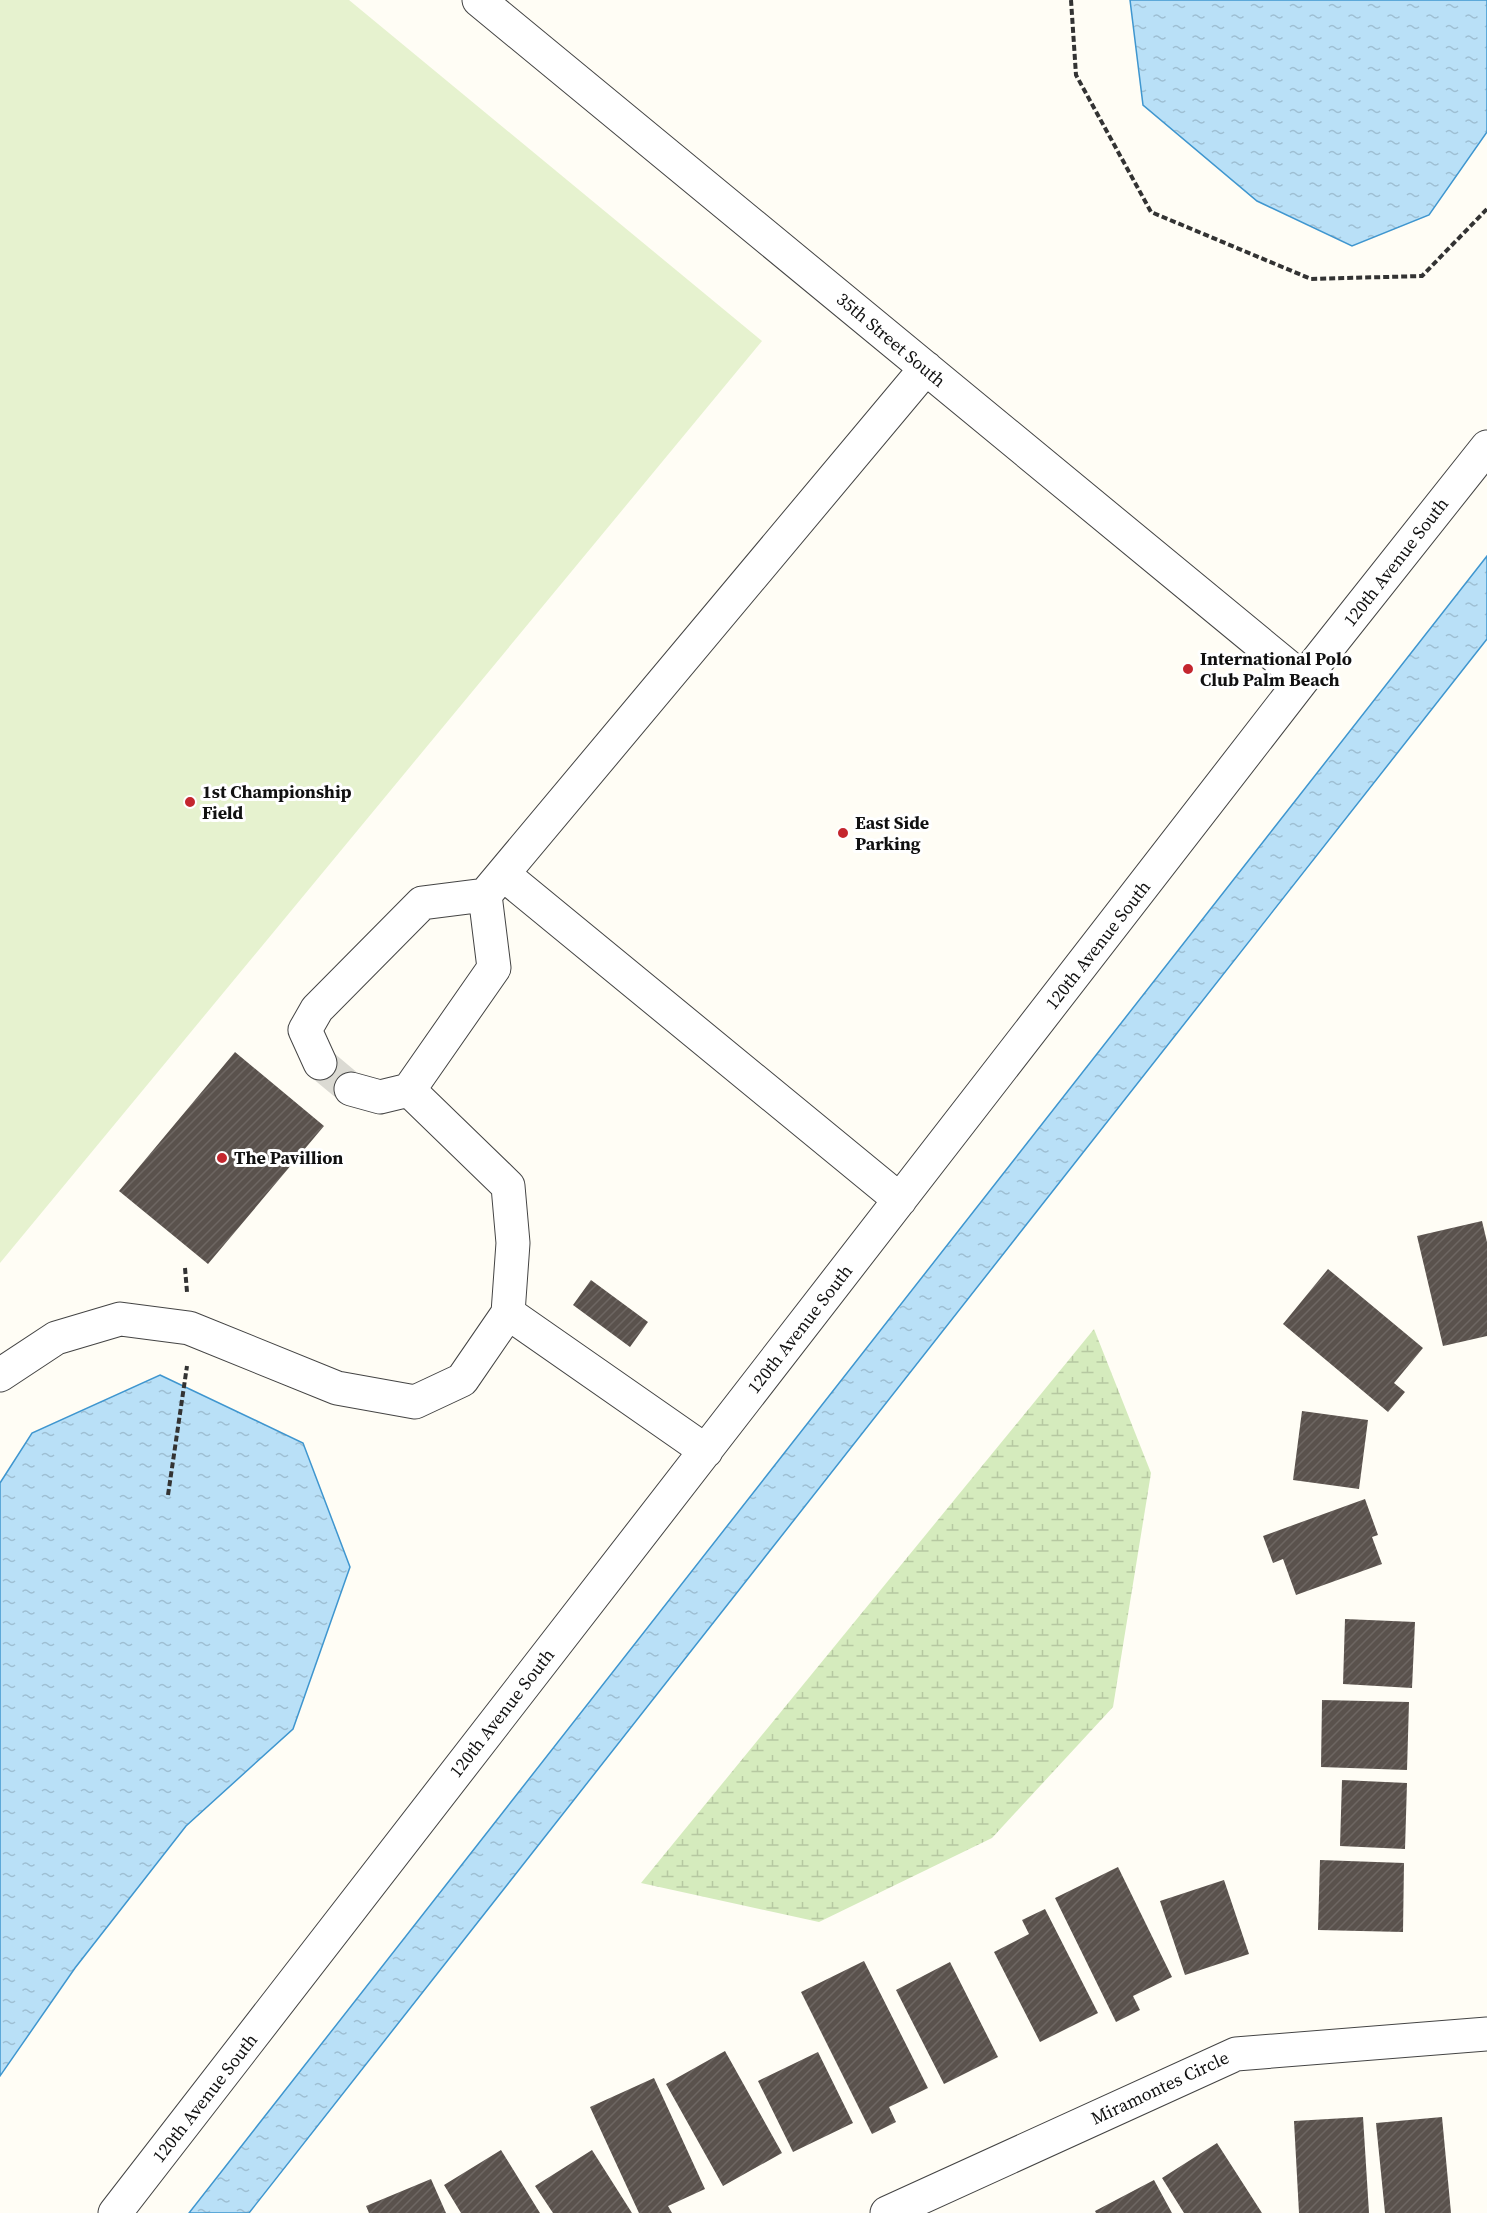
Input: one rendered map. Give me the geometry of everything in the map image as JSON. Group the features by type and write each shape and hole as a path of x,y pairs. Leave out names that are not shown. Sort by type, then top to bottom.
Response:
{"street":[{"name":"35th Street South","path":"479,0 1303,679"},
{"path":"320,1063 305,1030 317,1009 422,903 494,885 926,368"},
{"name":"120th Avenue South","path":"115,2213 1303,679 1487,447"},
{"path":"351,1089 380,1097 409,1090 494,968 494,885"},
{"path":"494,885 900,1200"},
{"path":"0,1375 56,1338 120,1319 189,1328 337,1388 415,1402 462,1380 508,1313 513,1243 508,1186 409,1090"},
{"path":"508,1313 706,1451"},
{"name":"Miramontes Circle","path":"887,2213 1236,2054 1487,2034"}],"path":[{"path":"1071,0 1076,75 1151,212 1311,279 1422,276 1487,209"},
{"path":"168,1495 188,1360"}],"green space":[{"name":"1st Championship Field","path":"0,0 349,0 762,341 0,1263"},
{"path":"1094,1329 1151,1473 1113,1707 992,1838 819,1922 641,1883"}],"water":[{"path":"1130,0 1487,0 1487,132 1429,215 1352,246 1257,201 1143,105"},
{"path":"1487,556 1487,639 249,2213 189,2213"},
{"path":"160,1375 303,1443 350,1567 293,1729 186,1826 75,1968 0,2076 0,1483 32,1433"}],"building":[{"name":"The Pavillion","path":"235,1052 324,1126 208,1264 119,1191"},
{"path":"1482,1221 1487,1242 1487,1336 1443,1346 1417,1236"},
{"path":"1328,1269 1423,1348 1394,1383 1405,1392 1388,1412 1283,1324"},
{"path":"591,1280 648,1322 630,1347 573,1305"},
{"path":"1302,1411 1368,1420 1359,1489 1293,1480"},
{"path":"1365,1499 1378,1535 1372,1537 1382,1564 1296,1595 1283,1559 1273,1563 1263,1536"},
{"path":"1345,1619 1415,1622 1412,1688 1343,1684"},
{"path":"1322,1700 1409,1702 1407,1770 1321,1767"},
{"path":"1342,1780 1407,1783 1405,1849 1340,1846"},
{"path":"1320,1860 1404,1863 1403,1932 1318,1930"},
{"path":"1118,1867 1172,1977 1133,1996 1140,2010 1116,2022 1055,1898"},
{"path":"1224,1880 1249,1954 1185,1975 1160,1901"},
{"path":"1045,1909 1098,2013 1040,2042 994,1952 1029,1934 1022,1920"},
{"path":"864,1961 928,2088 889,2107 896,2122 872,2134 801,1992"},
{"path":"950,1962 998,2057 944,2084 896,1990"},
{"path":"725,2051 782,2153 723,2186 666,2084"},
{"path":"818,2052 853,2123 793,2152 758,2081"},
{"path":"654,2078 705,2189 668,2206 672,2213 639,2213 590,2107"},
{"path":"1363,2117 1369,2213 1299,2213 1294,2121"},
{"path":"1442,2117 1451,2213 1385,2213 1376,2123"},
{"path":"1217,2143 1262,2213 1184,2213 1162,2178"},
{"path":"501,2150 540,2213 461,2213 444,2185"},
{"path":"592,2150 632,2213 553,2213 535,2186"},
{"path":"431,2179 446,2213 369,2213 366,2206"},
{"path":"1154,2180 1172,2213 1096,2213 1095,2211"}],"tunnel":[{"path":"320,1063 351,1089"}],"place":[{"name":"International Polo Club Palm Beach","path":"1188,669"},
{"name":"1st Championship Field","path":"190,802"},
{"name":"East Side Parking","path":"843,833"},
{"name":"The Pavillion","path":"222,1158"}]}
